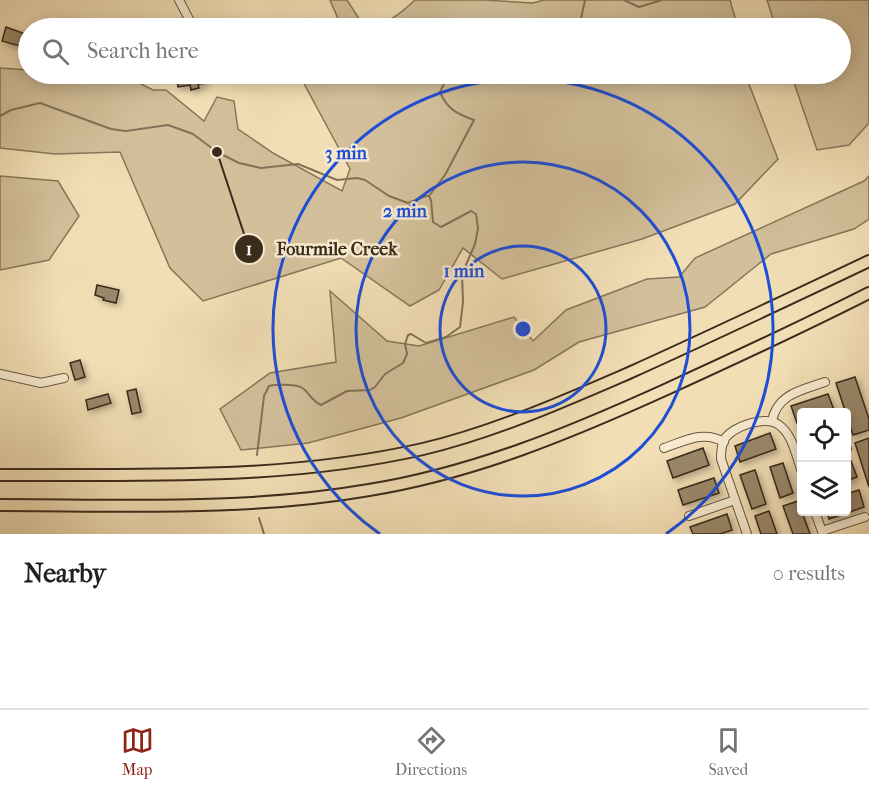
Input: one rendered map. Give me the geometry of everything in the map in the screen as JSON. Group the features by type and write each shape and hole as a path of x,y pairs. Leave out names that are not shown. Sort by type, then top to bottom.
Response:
{"highway":[{"path":"0,475 140,475 275,471 333,465 424,448 489,430 588,391 869,261"},
{"path":"0,505 244,503 327,497 415,481 506,456 573,431 775,341 869,293"}],"street":[{"path":"179,0 188,18"},
{"path":"0,374 41,383 64,378"},
{"path":"772,421 783,399 825,382"},
{"path":"747,534 721,459 726,437 758,422 772,421 788,434 799,462"},
{"path":"664,448 698,436 714,436 724,442"},
{"path":"689,516 735,500"},
{"path":"817,516 823,532 865,517"}],"shaded area":[{"path":"330,0 347,0 359,18 338,18"},
{"path":"415,0 533,3 544,0 730,0 735,18 392,18"},
{"path":"767,0 869,0 869,123 849,145 817,150 794,84 851,84 851,18 773,18"},
{"path":"0,68 18,69 18,84 141,84 153,90 166,90 204,121 217,97 234,101 238,129 273,153 342,191 350,169 304,84 749,84 778,159 735,204 642,239 502,279 463,248 439,290 410,306 341,258 203,301 170,268 120,152 55,154 0,148"},
{"path":"0,176 58,181 79,216 49,260 0,270"},
{"path":"869,176 869,219 854,229 771,254 705,307 579,342 534,370 401,418 308,443 241,450 220,409 270,373 336,362 330,291 387,341 419,346 514,317 533,341 566,310 647,279 679,277 695,258 864,181"}],"building":[{"path":"6,27 18,31 18,45 2,41"},
{"path":"178,84 198,84 199,88 191,90 190,85 178,87"},
{"path":"97,285 119,290 116,303 103,300 104,298 95,295"},
{"path":"80,360 85,377 75,380 70,363"},
{"path":"855,377 869,419 869,430 853,435 851,408 844,408 836,383"},
{"path":"136,389 141,412 132,414 127,391"},
{"path":"108,394 111,403 88,410 86,400"},
{"path":"828,394 833,408 797,408 797,423 791,406"},
{"path":"770,433 776,449 740,462 735,446"},
{"path":"869,438 869,487 855,443"},
{"path":"703,448 709,465 673,478 667,461"},
{"path":"851,461 857,477 851,479"},
{"path":"783,463 793,493 780,498 770,467"},
{"path":"755,470 766,504 752,509 740,475"},
{"path":"714,478 719,493 683,505 678,490"},
{"path":"859,490 864,507 851,511 851,492"},
{"path":"797,501 797,516 803,516 810,534 793,534 783,506"},
{"path":"769,511 777,534 761,534 755,516"},
{"path":"727,514 732,530 720,534 693,534 690,527"}],"waterway":[{"path":"581,18 585,0"},
{"path":"624,0 639,7 662,0"},
{"path":"0,116 11,110 40,103 111,129 126,131 168,125 193,134 217,152 239,163 261,168 298,164 337,180 357,178 365,180 389,196 408,203 429,196 445,175 474,120 453,110 446,103 440,92 444,84"},
{"path":"257,455 264,396 269,386 301,387 321,405 347,391 370,390 385,374 403,363 407,354 405,344 408,335 411,334 426,343 446,337 460,327 463,302 462,274 475,244 478,228 476,214 471,211 441,227 433,222 429,196"},
{"path":"259,518 264,534"}],"place":[{"name":"Fourmile Creek","path":"217,152"}]}
